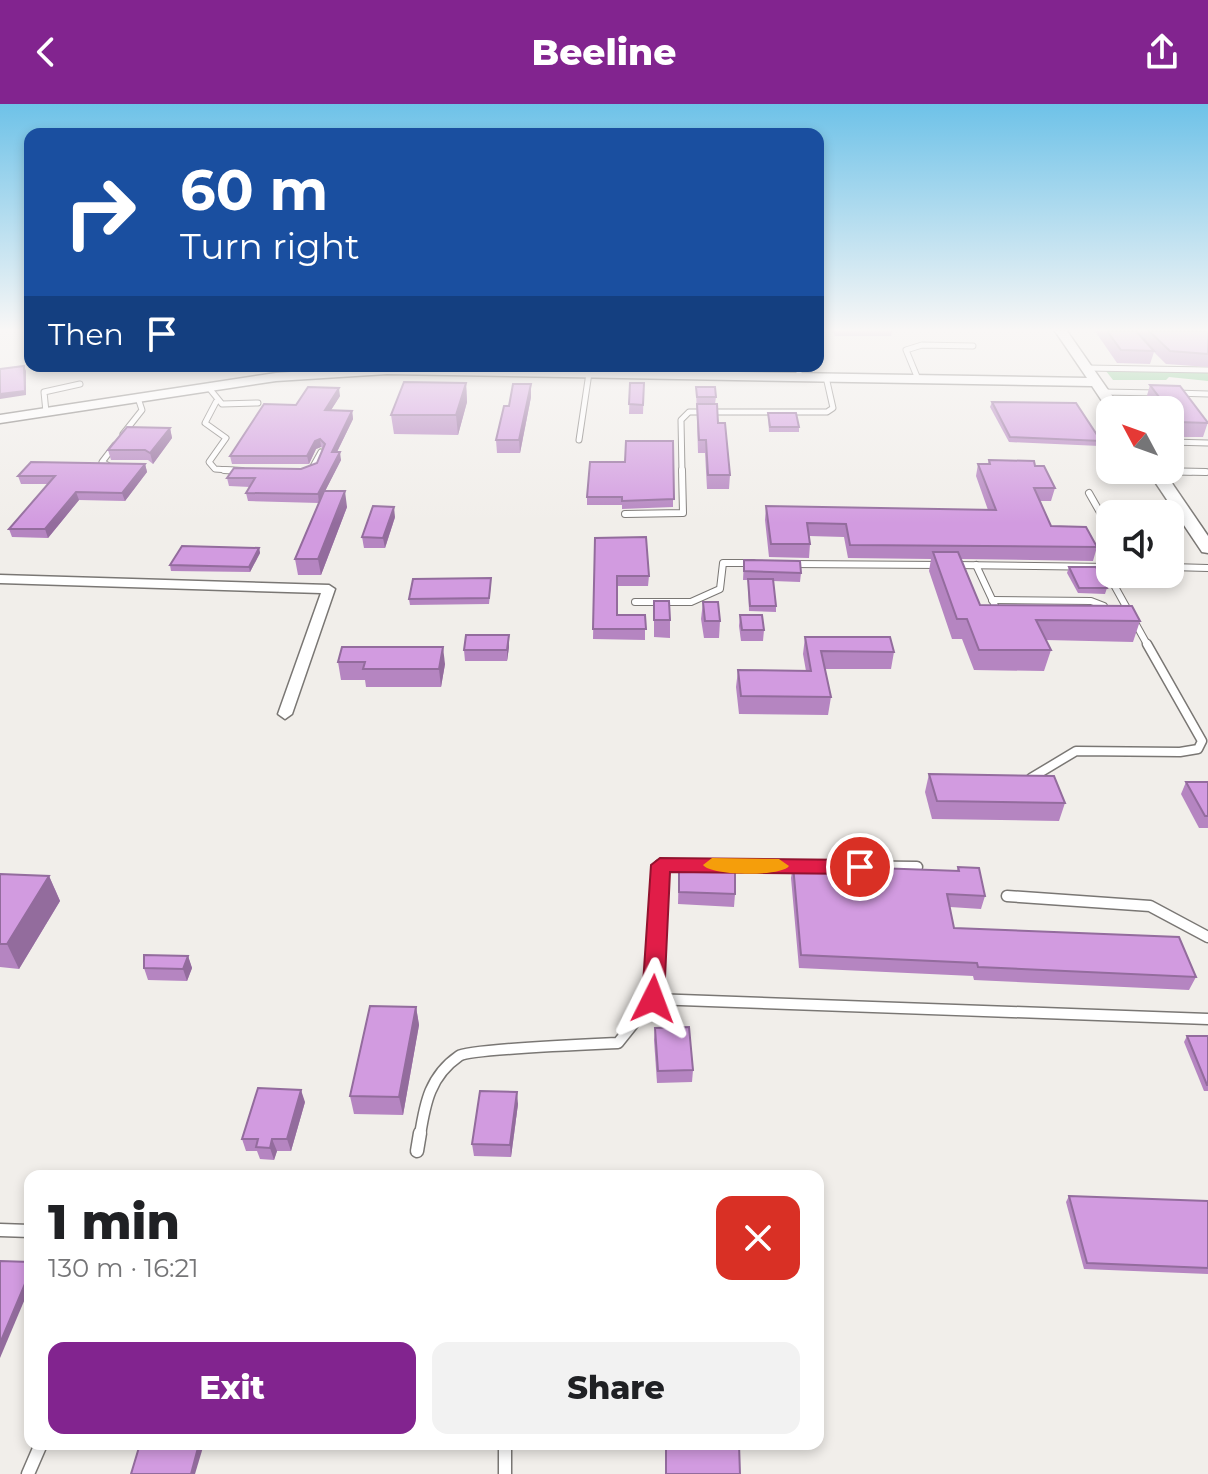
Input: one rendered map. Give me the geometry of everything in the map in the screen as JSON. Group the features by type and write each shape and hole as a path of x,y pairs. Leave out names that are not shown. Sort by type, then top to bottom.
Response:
{"street":[{"path":"0,419 160,395"},
{"path":"1165,484 1208,548"},
{"path":"0,579 329,589 285,714"}],"lane":[{"path":"44,395 46,412"},
{"path":"212,395 216,402"},
{"path":"579,440 586,395"},
{"path":"625,514 683,513 681,420 689,412 827,412 833,408 830,395"},
{"path":"122,466 109,466 102,462 142,410 138,398"},
{"path":"216,402 258,403"},
{"path":"216,402 205,423 226,438 209,462 221,471 248,471"},
{"path":"1184,442 1208,443"},
{"path":"302,472 314,468 321,452"},
{"path":"1184,472 1207,472"},
{"path":"1089,493 1096,505"},
{"path":"635,602 691,602 720,589 723,563 755,563"},
{"path":"787,564 1096,567"},
{"path":"976,565 999,615 1007,618"},
{"path":"1184,567 1208,568"},
{"path":"1023,778 1035,778 1076,751 1180,752 1198,749 1202,741 1118,588"},
{"path":"992,600 1091,601 1104,606 1109,618 1105,622"},
{"path":"417,1151 427,1094 440,1073 462,1053 618,1043 653,999 660,865 917,867"},
{"path":"1007,896 1150,906 1208,937"},
{"path":"653,999 1208,1019"},
{"path":"0,1230 24,1231"},
{"path":"28,1474 38,1450"},
{"path":"505,1450 505,1474"}],"building":[{"path":"303,395 335,395 325,410 352,411 332,452 340,452 318,494 246,493 255,478 227,478 234,468 301,469 317,463 325,444 320,439 315,441 307,456 230,456 264,404 296,405"},
{"path":"399,395 462,395 456,415 391,415"},
{"path":"511,395 529,395 519,440 496,440 504,406 509,406"},
{"path":"629,395 643,395 643,405 629,404"},
{"path":"1158,395 1187,395 1208,423 1184,422 1184,396"},
{"path":"992,402 1076,403 1096,433 1096,441 1010,437"},
{"path":"697,404 717,404 718,423 725,423 730,475 708,475 706,440 699,440"},
{"path":"768,413 796,413 799,427 770,427"},
{"path":"127,427 170,428 150,453 145,450 108,450"},
{"path":"626,441 673,441 674,499 622,501 622,497 587,497 590,462 625,462"},
{"path":"989,460 1034,461 1035,466 1044,466 1055,488 1034,488 1051,526 1086,527 1096,547 850,545 846,524 807,523 810,544 771,544 766,506 996,510 978,464 990,464"},
{"path":"31,462 145,464 122,493 76,492 45,529 9,529 55,476 18,476"},
{"path":"324,491 345,491 318,559 295,559"},
{"path":"373,506 394,507 383,538 362,537"},
{"path":"646,537 649,576 617,576 617,615 645,615 646,629 593,629 595,538"},
{"path":"182,546 259,548 249,567 170,565"},
{"path":"933,552 958,552 980,605 1132,606 1140,621 1036,620 1051,650 979,650 967,619 957,619"},
{"path":"744,560 800,561 801,573 744,571"},
{"path":"1069,567 1096,567 1096,588 1079,588"},
{"path":"491,578 489,598 409,599 413,579"},
{"path":"748,579 773,579 776,606 750,606"},
{"path":"654,601 669,601 670,620 654,620"},
{"path":"703,602 718,602 720,621 705,621"},
{"path":"740,615 762,615 764,630 742,630"},
{"path":"466,635 509,635 507,650 464,650"},
{"path":"805,637 890,637 894,652 821,651 831,697 741,696 738,670 811,671"},
{"path":"342,647 443,647 439,669 363,669 365,662 338,662"},
{"path":"929,774 1054,776 1065,803 937,801"},
{"path":"1186,782 1208,782 1208,816 1205,816"},
{"path":"793,865 959,871 958,867 979,868 985,896 947,894 954,928 1179,937 1196,977 801,955"},
{"path":"679,866 735,869 735,894 679,892"},
{"path":"0,874 49,876 7,944 0,944"},
{"path":"144,955 188,956 183,969 144,968"},
{"path":"370,1006 416,1007 399,1097 350,1096"},
{"path":"689,1027 693,1070 658,1071 655,1028"},
{"path":"1187,1036 1208,1036 1208,1085 1207,1085"},
{"path":"258,1088 301,1090 287,1139 272,1139 270,1148 256,1147 258,1139 242,1139"},
{"path":"480,1091 517,1092 510,1145 472,1144"},
{"path":"1069,1196 1208,1201 1208,1268 1087,1263"},
{"path":"0,1261 24,1262 24,1286 0,1343"},
{"path":"138,1450 197,1450 191,1474 131,1474"},
{"path":"666,1450 739,1450 740,1474 666,1474"}],"slow traffic":[{"path":"712,865 779,866"}],"route":[{"path":"653,999 660,865 860,867"}]}
